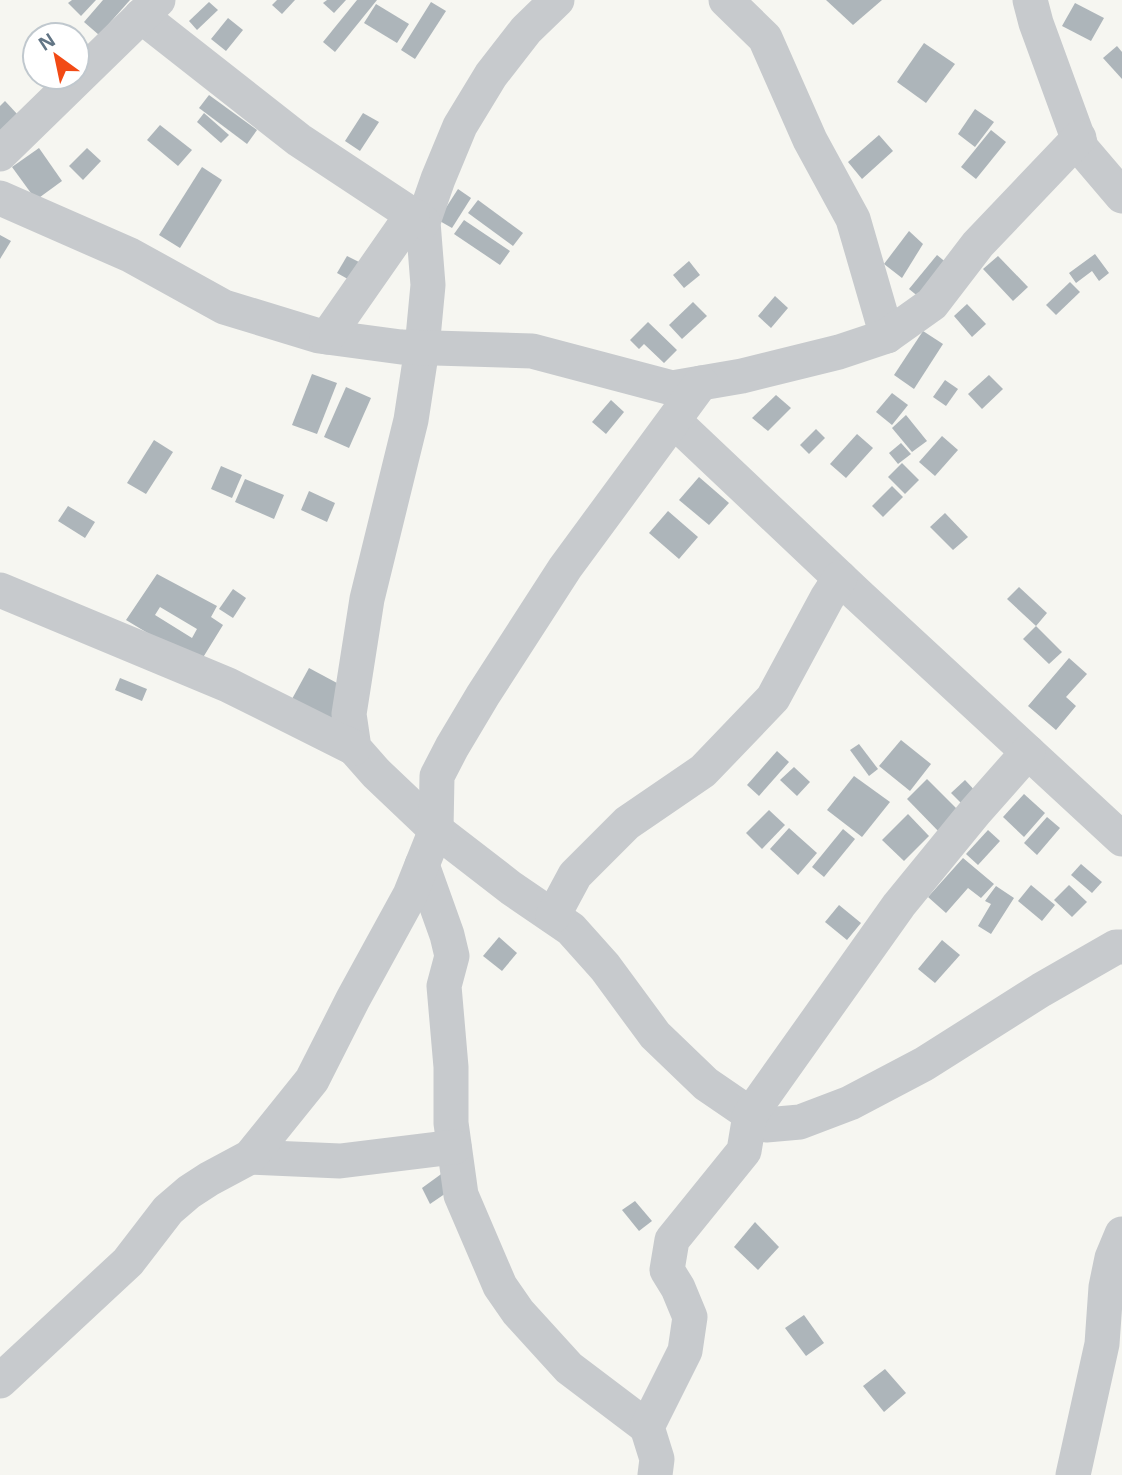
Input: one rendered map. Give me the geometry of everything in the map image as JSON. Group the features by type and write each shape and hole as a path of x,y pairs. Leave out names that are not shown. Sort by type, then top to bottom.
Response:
{"street":[{"path":"327,337 417,218 460,126 485,85 526,30 557,0"},
{"path":"726,0 765,38 810,140 853,219 887,336"},
{"path":"1030,0 1082,149 1122,195"},
{"path":"0,154 149,8 299,140 417,218 428,285 422,348 411,420 367,599 349,714 354,748"},
{"path":"0,198 130,255 223,307 327,337 401,347 531,351 672,388 742,376 827,355 887,336 932,304 978,244 1079,138"},
{"path":"0,1381 128,1262 168,1210 209,1178 250,1157 312,1080 410,895 436,830 437,776 452,747 565,568 701,383"},
{"path":"674,421 1122,839"},
{"path":"553,916 575,875 627,823 704,771 773,698 840,578"},
{"path":"0,590 228,685 354,748 376,773 436,830 511,888 571,929 605,967 655,1035 706,1084 766,1125 800,1122 850,1103 924,1064 1041,990 1116,947 1122,947"},
{"path":"658,1459 685,1351 690,1317 667,1270 671,1240 744,1151 750,1115 899,905 1028,752"},
{"path":"422,864 452,956 444,986 451,1067 451,1123 461,1195 500,1286 518,1312 658,1459"},
{"path":"250,1157 340,1161 454,1147"},
{"path":"1073,1475 1102,1344 1106,1287 1112,1258 1122,1234"}],"building":[{"path":"72,0 96,0 81,16 68,3"},
{"path":"103,0 130,0 99,35 91,28 91,21 85,21"},
{"path":"277,0 295,0 282,14 272,5"},
{"path":"327,0 346,0 334,13 323,3"},
{"path":"357,0 377,0 335,52 323,42"},
{"path":"826,0 882,0 853,25"},
{"path":"209,2 218,10 197,30 189,21"},
{"path":"431,2 446,11 415,59 401,50"},
{"path":"1075,3 1104,18 1091,41 1062,26"},
{"path":"376,4 409,24 397,43 364,23"},
{"path":"228,18 243,30 226,51 211,39"},
{"path":"924,43 955,64 926,103 897,82"},
{"path":"1117,46 1122,52 1122,79 1103,58"},
{"path":"209,95 257,130 247,144 199,108"},
{"path":"5,101 19,116 0,134 0,106"},
{"path":"975,109 994,122 975,147 958,134"},
{"path":"204,113 229,135 221,143 197,122"},
{"path":"363,113 379,122 360,151 345,141"},
{"path":"160,125 192,150 178,166 147,140"},
{"path":"991,130 1006,142 976,179 961,167"},
{"path":"879,135 893,151 862,179 848,162"},
{"path":"39,148 62,181 36,200 12,167"},
{"path":"87,148 101,161 83,180 69,166"},
{"path":"202,167 222,180 180,248 159,235"},
{"path":"458,189 471,198 452,228 438,220"},
{"path":"478,200 523,233 513,246 468,213"},
{"path":"464,220 510,251 500,265 454,234"},
{"path":"909,231 923,244 902,278 884,264"},
{"path":"0,235 11,241 0,259"},
{"path":"1095,254 1109,273 1099,281 1092,271 1076,283 1069,273"},
{"path":"937,255 948,264 920,298 909,289"},
{"path":"347,256 365,265 355,283 337,273"},
{"path":"998,256 1028,287 1013,301 983,269"},
{"path":"689,261 700,275 684,288 673,275"},
{"path":"1070,282 1080,292 1056,315 1046,305"},
{"path":"775,296 788,308 771,328 758,316"},
{"path":"693,302 707,316 682,339 669,325"},
{"path":"967,304 986,324 972,337 954,316"},
{"path":"648,322 677,350 664,363 644,344 639,349 630,340"},
{"path":"923,331 943,344 914,389 894,375"},
{"path":"312,374 337,383 317,434 292,425"},
{"path":"989,375 1003,389 982,409 968,394"},
{"path":"945,380 958,389 946,406 933,397"},
{"path":"346,387 371,398 349,448 324,437"},
{"path":"892,393 908,405 892,425 876,412"},
{"path":"776,395 791,408 768,431 752,418"},
{"path":"611,400 624,412 606,434 592,422"},
{"path":"906,415 927,441 912,452 892,428"},
{"path":"816,429 825,438 809,454 800,445"},
{"path":"857,434 873,448 846,478 830,464"},
{"path":"942,436 958,450 935,476 919,462"},
{"path":"154,440 173,452 146,494 127,483"},
{"path":"901,443 911,454 898,464 889,453"},
{"path":"902,463 919,480 905,494 888,477"},
{"path":"221,466 242,475 232,498 211,489"},
{"path":"699,477 729,503 709,525 679,500"},
{"path":"245,479 284,495 274,519 235,502"},
{"path":"892,486 903,497 883,517 872,506"},
{"path":"309,491 335,503 327,522 301,510"},
{"path":"68,506 95,522 85,538 58,521"},
{"path":"668,511 698,537 679,559 649,533"},
{"path":"945,513 968,537 953,550 930,527"},
{"path":"157,574 217,606 211,617 223,625 199,664 126,620","holes":["160,607 197,629 192,638 155,615"]},
{"path":"1019,587 1047,613 1036,626 1007,599"},
{"path":"233,589 246,598 233,618 219,609"},
{"path":"1036,626 1062,652 1049,664 1023,639"},
{"path":"1069,658 1087,674 1066,697 1076,706 1056,730 1028,706"},
{"path":"309,668 350,690 333,721 292,699"},
{"path":"120,678 147,689 142,701 115,690"},
{"path":"901,740 931,764 910,791 879,766"},
{"path":"859,744 878,769 869,776 850,750"},
{"path":"777,751 789,762 759,796 747,785"},
{"path":"794,767 810,782 797,796 780,780"},
{"path":"854,776 890,802 862,837 827,810"},
{"path":"927,779 964,816 943,836 907,799"},
{"path":"965,780 979,795 966,808 951,793"},
{"path":"1024,794 1045,813 1024,837 1003,817"},
{"path":"769,810 785,825 762,849 746,833"},
{"path":"908,814 929,836 904,861 882,840"},
{"path":"1047,817 1060,828 1037,855 1024,843"},
{"path":"789,828 817,853 798,875 770,849"},
{"path":"843,829 855,839 824,877 812,867"},
{"path":"988,830 1000,841 978,865 966,854"},
{"path":"963,858 994,884 981,898 968,888 946,913 928,897"},
{"path":"1081,864 1102,882 1092,893 1071,875"},
{"path":"1031,885 1055,905 1042,921 1018,901"},
{"path":"1069,885 1087,902 1072,917 1054,900"},
{"path":"996,886 1014,898 991,934 978,926 991,904 985,901"},
{"path":"839,905 861,923 847,940 825,922"},
{"path":"499,937 517,953 502,971 483,956"},
{"path":"942,940 960,955 935,983 918,969"},
{"path":"444,1172 455,1187 430,1204 422,1188"},
{"path":"635,1201 652,1221 639,1231 622,1210"},
{"path":"755,1222 779,1247 758,1270 734,1247"},
{"path":"804,1315 824,1343 806,1356 785,1328"},
{"path":"885,1369 906,1393 884,1412 863,1386"}]}
